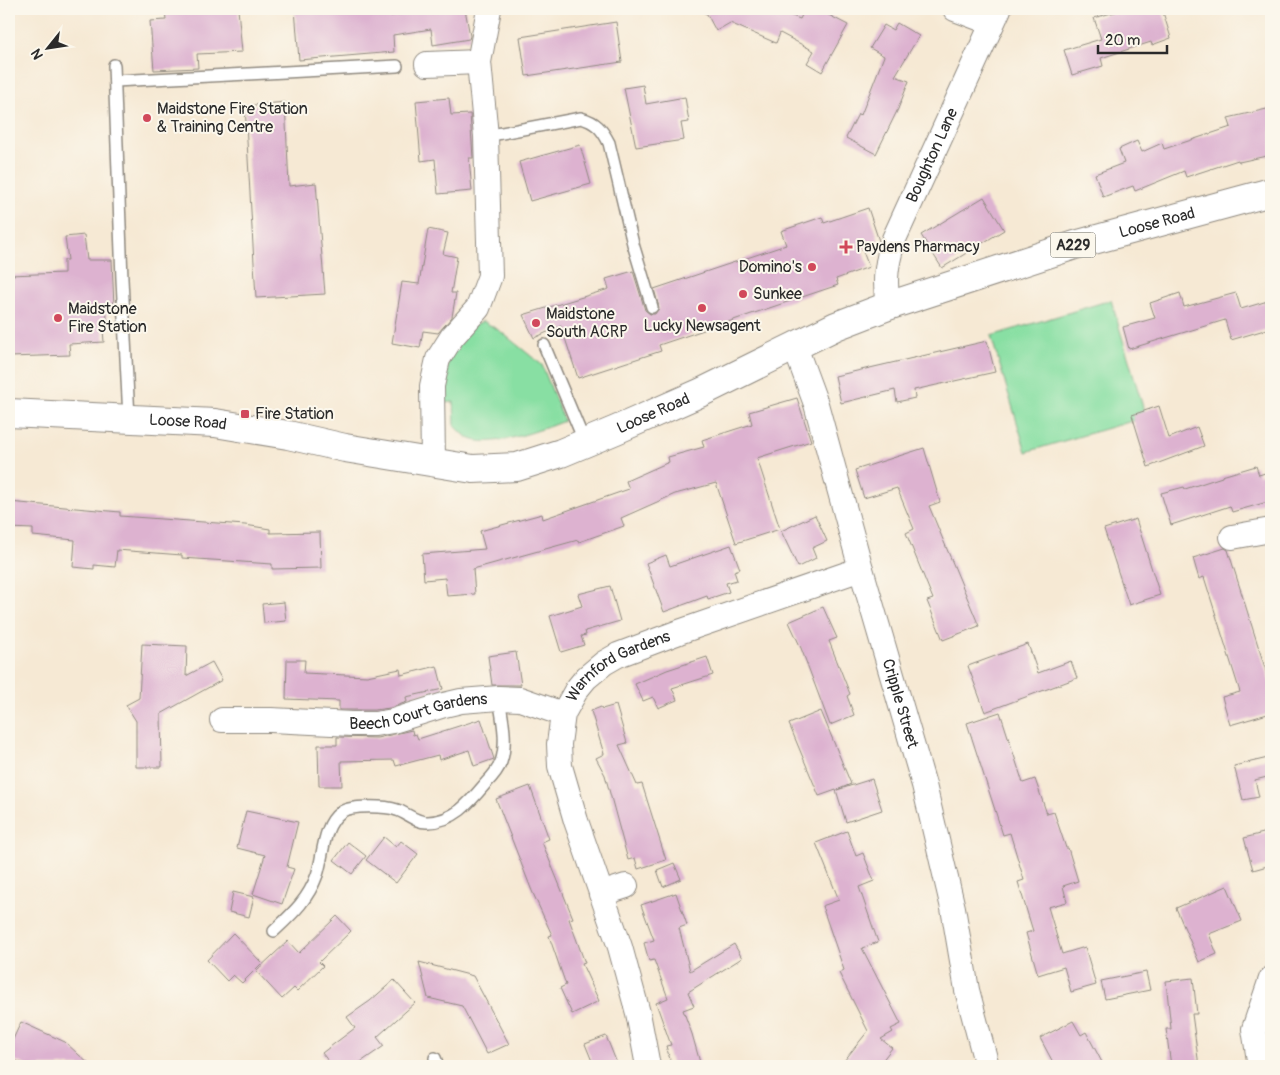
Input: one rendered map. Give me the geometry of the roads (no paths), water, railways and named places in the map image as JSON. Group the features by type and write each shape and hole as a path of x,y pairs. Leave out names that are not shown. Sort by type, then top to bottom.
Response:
{"highway":[{"name":"Loose Road","path":"9,413 215,423 346,448 473,469 516,467 561,453 702,392 836,326 888,306 1075,245 1271,192"}],"street":[{"path":"433,462 432,386 438,359 452,336 478,308 490,276 486,136 479,62 489,9"},
{"path":"955,9 995,16"},
{"name":"Boughton Lane","path":"888,306 885,285 894,239 995,16"},
{"path":"426,64 479,62"},
{"name":"Cripple Street","path":"795,347 814,398 861,569 924,785 953,908 967,990 987,1066"},
{"path":"1232,538 1271,530"},
{"name":"Warnford Gardens","path":"648,1066 638,1013 620,947 567,793 560,766 559,744 563,714 577,689 586,678 618,655 861,569"},
{"name":"Beech Court Gardens","path":"222,720 271,709 352,724 375,724 401,719 453,703 499,698 520,699 563,714"},
{"path":"601,894 626,886"},
{"path":"1260,1066 1254,1029 1271,979"}],"lane":[{"path":"114,65 122,278 130,418"},
{"path":"114,81 397,66"},
{"path":"486,136 581,118 592,121 603,131 609,143 633,244 652,307"},
{"path":"544,345 585,442"},
{"path":"274,931 301,906 308,894 317,874 330,826 334,818 342,811 358,807 386,808 397,810 416,820 426,822 448,818 470,802 495,773 501,762 504,736 499,698"}],"place":[{"name":"Maidstone Fire Station & Training Centre","path":"147,118"},
{"name":"Paydens Pharmacy","path":"846,247"},
{"name":"Domino's","path":"812,267"},
{"name":"Sunkee","path":"743,294"},
{"name":"Lucky Newsagent","path":"702,308"},
{"name":"Maidstone Fire Station","path":"58,318"},
{"name":"Maidstone South ACRP","path":"536,323"},
{"name":"Fire Station","path":"245,414"}]}
